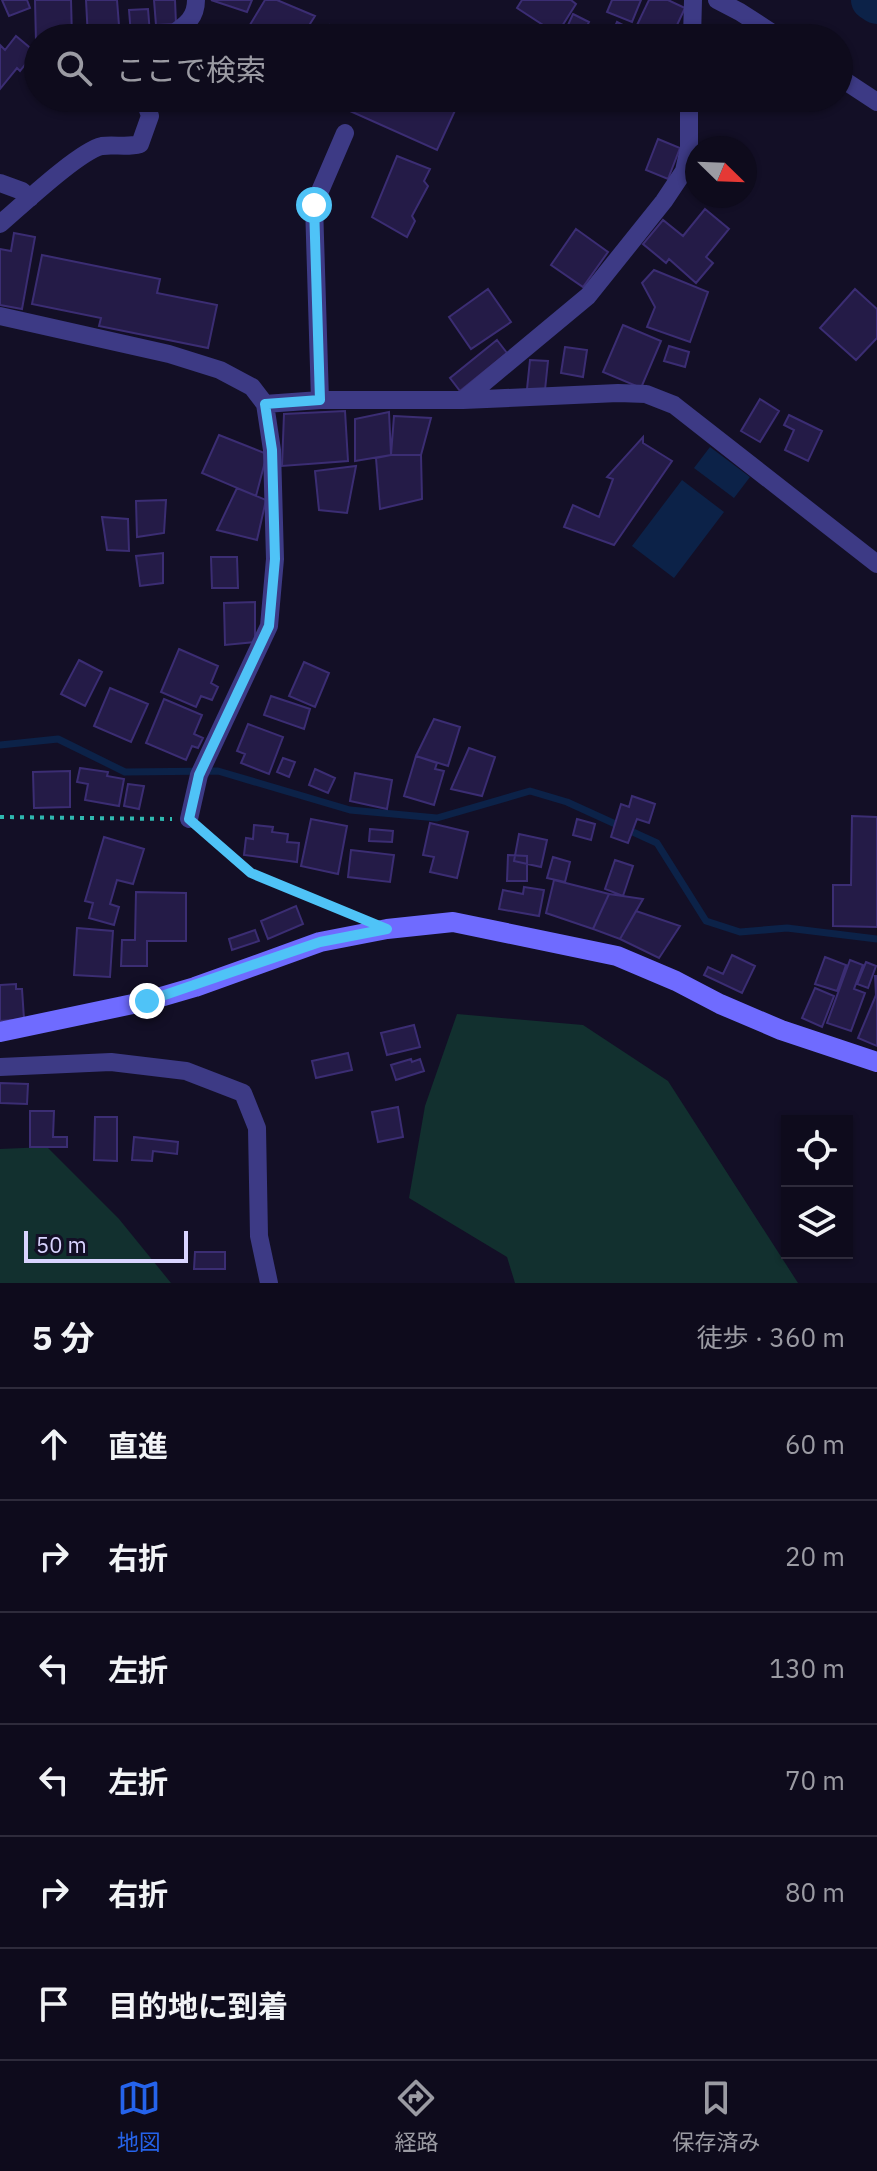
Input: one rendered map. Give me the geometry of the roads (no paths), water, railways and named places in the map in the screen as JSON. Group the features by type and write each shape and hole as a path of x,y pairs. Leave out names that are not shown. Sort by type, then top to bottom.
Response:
{"street":[{"path":"188,24 196,10 196,0"},
{"path":"692,24 693,0"},
{"path":"717,0 758,24"},
{"path":"853,86 877,102"},
{"path":"0,224 69,166 101,146 128,148 140,144 149,112"},
{"path":"463,400 588,296 664,201 684,171 689,148 689,112"},
{"path":"320,400 314,205 345,133"},
{"path":"0,183 22,191 30,198"},
{"path":"0,316 169,354 220,370 252,387 265,404 272,450 275,559 269,626 199,775 189,819"},
{"path":"265,404 320,400 463,400 646,394 674,405 877,564"},
{"path":"0,1032 147,1001 320,942 387,929 453,922 617,956 781,1030 877,1062"},
{"path":"0,1067 111,1062 186,1071 243,1093 257,1128 259,1236 269,1283"}],"water":[{"path":"710,447 750,477 734,498 694,468"},
{"path":"682,480 724,512 674,578 632,546"}],"waterway":[{"path":"871,0 877,4"},
{"path":"0,745 58,739 125,772 218,771 350,810 437,818 530,791 567,802 657,843 706,921 740,932 787,928 877,939"}]}
